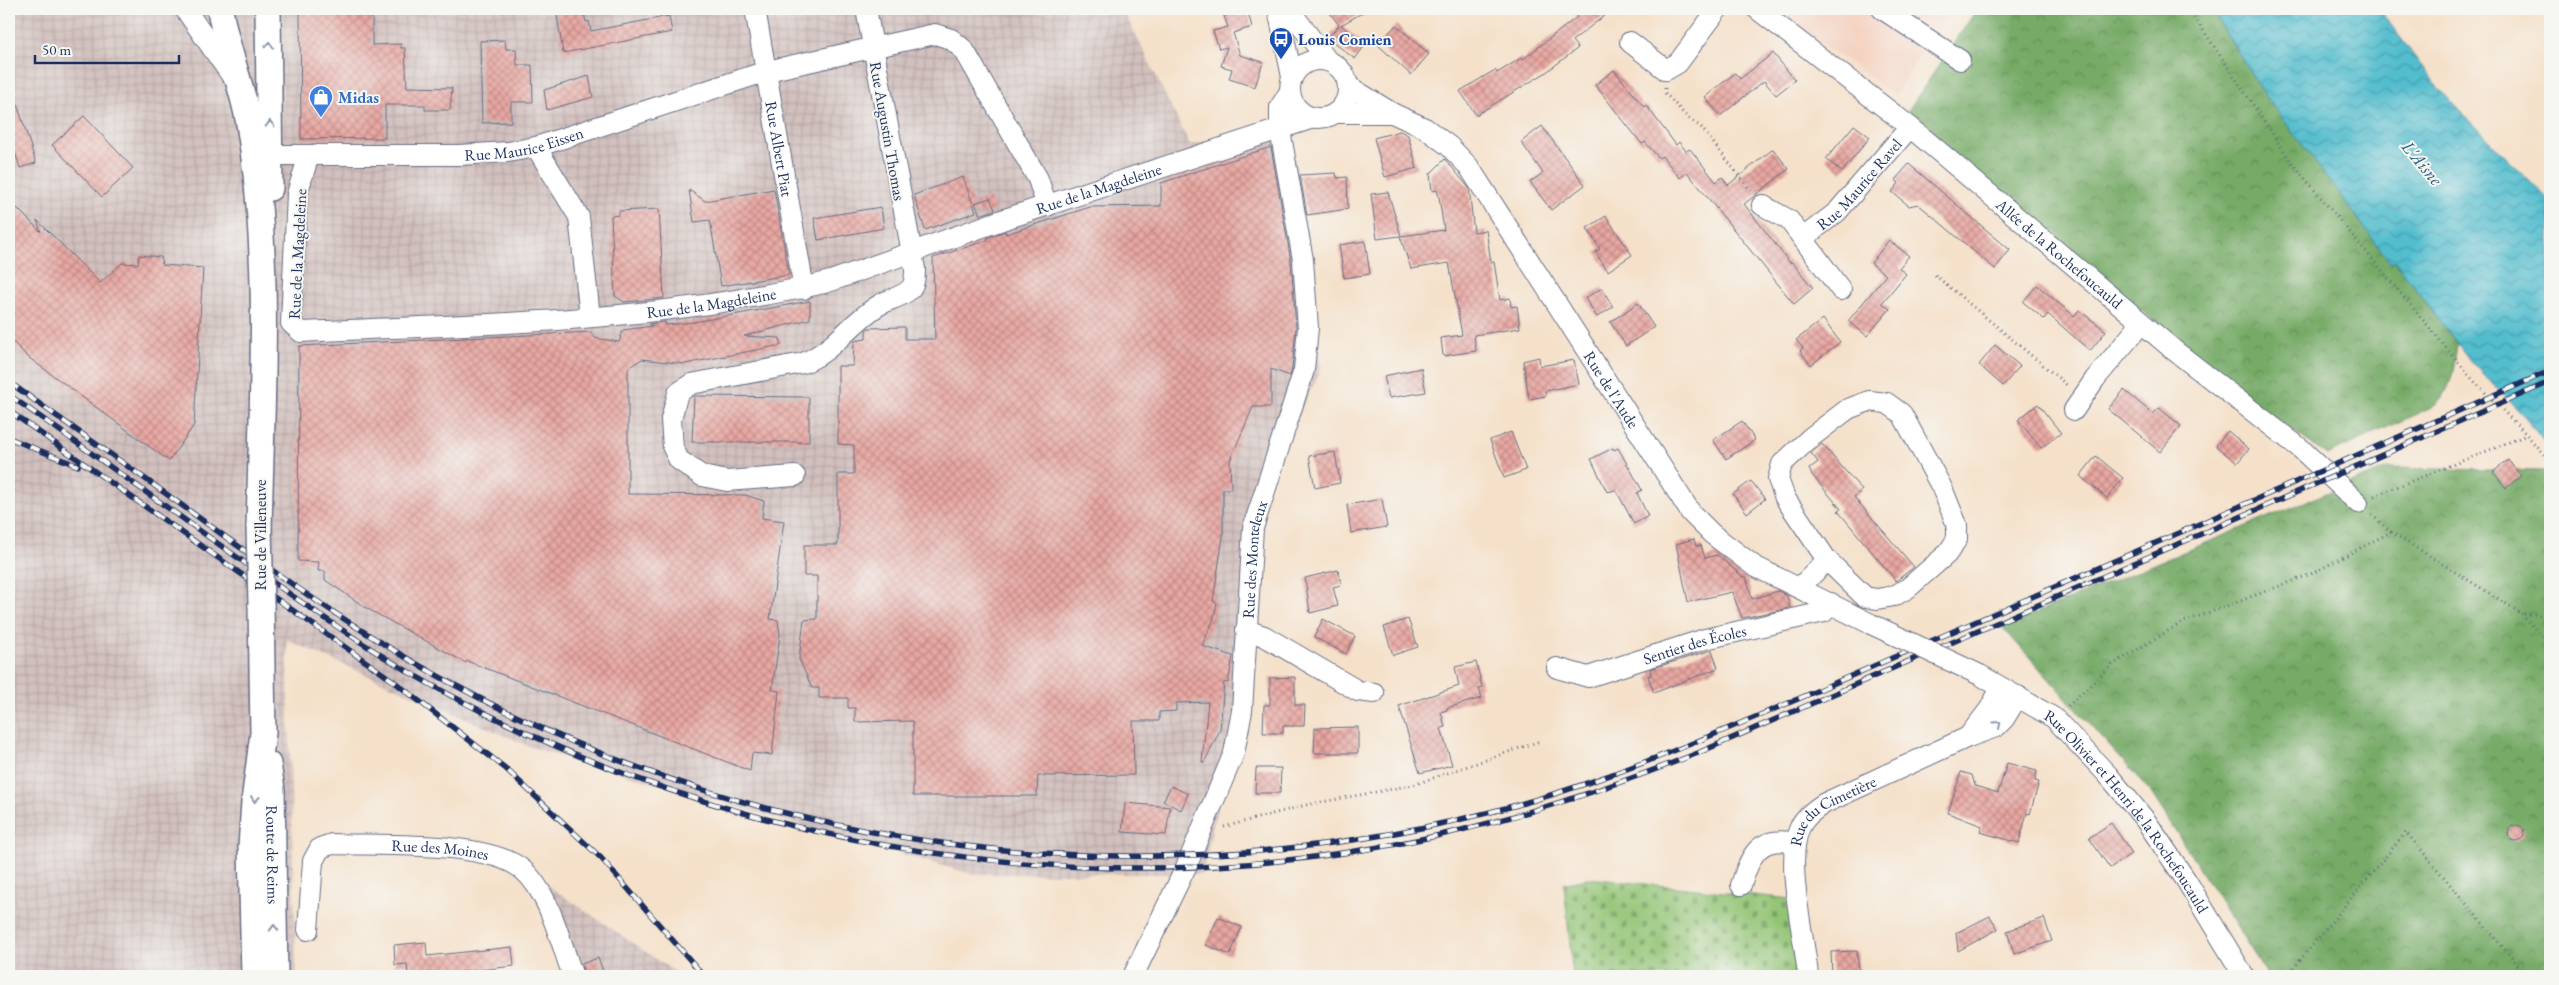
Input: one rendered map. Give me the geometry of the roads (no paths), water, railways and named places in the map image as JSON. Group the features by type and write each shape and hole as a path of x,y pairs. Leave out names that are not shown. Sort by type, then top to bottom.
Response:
{"main road":[{"path":"264,295 270,202 268,9"},
{"name":"Rue de Villeneuve","path":"226,10 250,131 264,295 259,528 263,733 254,802 251,847 254,976"},
{"path":"236,67 269,82"},
{"name":"Route de Reims","path":"263,733 272,789 275,976"}],"street":[{"path":"186,9 204,16 226,10"},
{"name":"Rue de Villeneuve","path":"186,9 217,52 243,94"},
{"name":"Rue Albert Piat","path":"755,9 804,289"},
{"name":"Rue Augustin Thomas","path":"795,476 727,481 702,476 679,460 674,448 671,420 678,394 691,384 803,363 819,357 858,321 880,304 905,294 914,285 915,269 910,253 866,9"},
{"path":"1278,9 1294,103 1302,112 1313,118 1329,117 1336,113 1345,101 1348,86 1345,75 1337,66 1327,60 1289,9"},
{"path":"1630,42 1666,70 1678,63 1718,9"},
{"name":"Allée de la Rochefoucauld","path":"1757,9 1910,128 2141,324 2237,401 2300,448 2325,469 2358,503"},
{"path":"1882,9 1960,60"},
{"name":"Rue Maurice Eissen","path":"270,155 459,155 508,152 536,146 767,71 935,34 951,39 964,50 1038,178 1048,206"},
{"path":"1291,84 1300,66 1313,60 1327,60"},
{"name":"Rue des Monteleux","path":"1133,976 1204,825 1234,753 1242,712 1253,528 1304,370 1308,328 1303,260 1280,130 1280,107 1291,84"},
{"name":"Rue de l'Aude","path":"1348,86 1392,112 1425,128 1449,146 1469,167 1691,513 1712,534 1754,566 1980,675"},
{"path":"1336,113 1392,112"},
{"name":"Rue de la Magdeleine","path":"309,155 297,194 291,323 301,332 590,317 687,309 804,289 1313,118"},
{"name":"Rue Maurice Ravel","path":"1803,238 1837,212 1910,128"},
{"path":"536,146 579,217 590,317"},
{"name":"Rue Maurice Ravel","path":"1762,205 1789,220 1841,290"},
{"path":"2078,404 2141,324"},
{"path":"1869,401 1887,404 1902,414 1942,488 1957,525 1957,539 1948,554 1908,588 1894,596 1877,599 1865,596 1827,560 1785,498 1778,479 1782,464 1810,438 1848,409 1869,401"},
{"path":"1799,588 1827,560"},
{"name":"Sentier des Écoles","path":"1557,668 1588,677 1705,639 1824,612 1831,603"},
{"path":"1246,630 1264,636 1358,691 1374,693"},
{"name":"Rue Olivier et Henri de la Rochefoucauld","path":"1980,675 2054,718 2108,775 2146,821 2186,880 2244,976"},
{"name":"Rue du Cimetière","path":"1808,976 1794,868 1795,844 1800,826 1816,808 1968,737 1996,728 2010,692"},
{"path":"1741,885 1751,857 1763,846 1779,840 1795,844"},
{"name":"Rue des Moines","path":"308,930 313,861 320,848 332,844 466,849 499,856 523,870 544,899 573,976"}],"water":[{"name":"L'Aisne","path":"2211,9 2379,9 2438,88 2550,202 2550,450 2526,418 2472,363 2395,261 2391,263 2262,91"}],"railway":[{"path":"9,382 318,602 384,644 451,683 575,743 704,790 837,825 972,847 1109,856 1246,852 1383,835 1517,805 1589,783 1798,699 2550,371"},
{"path":"9,395 248,565 371,649 448,694 563,749 682,794 805,828 930,852 1056,865 1183,867 1310,857 1436,836 1536,810 1633,778 1698,753 2550,382"},
{"path":"9,411 392,680 505,768 601,858 704,976"},
{"path":"9,438 78,466"}],"place":[{"name":"Louis Comien","path":"1281,60"},
{"name":"Midas","path":"321,118"}]}
